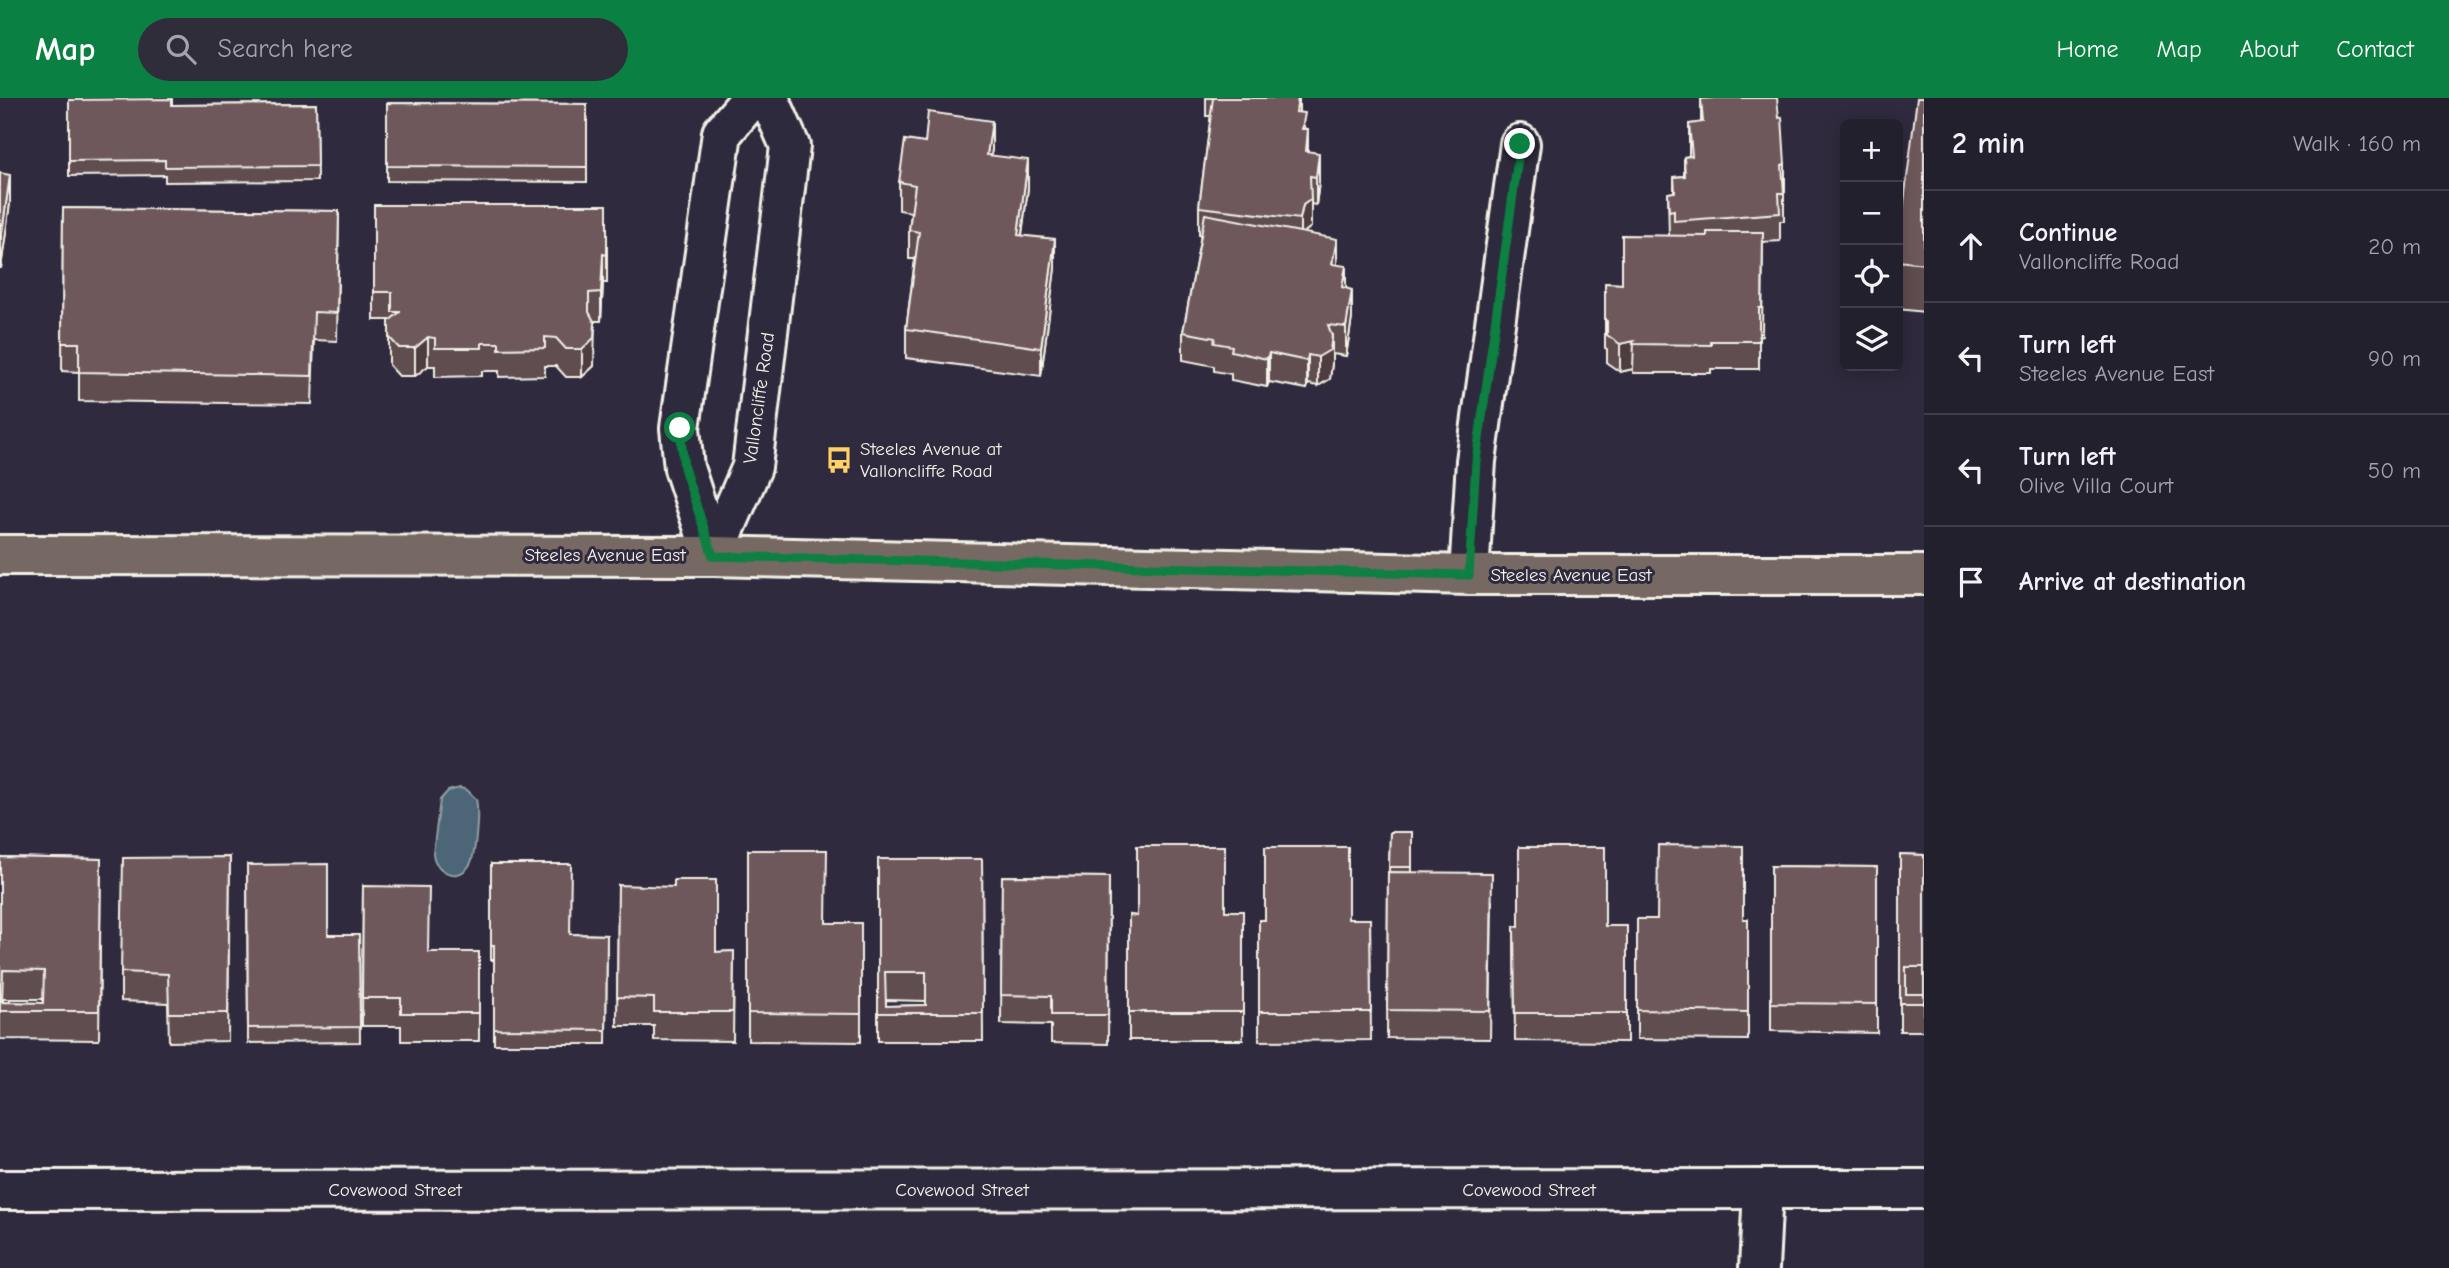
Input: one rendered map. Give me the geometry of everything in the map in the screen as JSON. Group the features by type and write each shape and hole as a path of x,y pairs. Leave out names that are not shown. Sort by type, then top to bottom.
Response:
{"main road":[{"name":"Steeles Avenue East","path":"0,555 713,556 1469,575 1924,575"}],"street":[{"path":"713,556 684,468 680,428 722,133 752,98"},
{"name":"Valloncliffe Road","path":"713,556 752,467 790,146 769,98"},
{"path":"1469,575 1476,461 1520,144"},
{"name":"Covewood Street","path":"0,1190 1924,1189"},
{"path":"1759,1268 1763,1190"}],"water":[{"path":"460,788 467,790 476,799 476,834 469,866 458,874 453,874 437,865 433,853 440,800 448,791"}],"building":[{"path":"1213,98 1298,98 1296,112 1305,113 1302,129 1308,129 1306,151 1319,153 1316,177 1310,176 1311,199 1303,205 1300,219 1199,207"},
{"path":"1777,98 1779,118 1782,117 1785,164 1782,165 1784,193 1779,193 1780,213 1674,221 1674,210 1669,211 1668,193 1675,192 1674,177 1685,176 1684,157 1692,156 1689,124 1703,122 1701,99"},
{"path":"1917,98 1924,98 1924,264 1903,262 1903,210"},
{"path":"172,99 172,105 316,104 317,166 165,167 165,160 69,161 69,100"},
{"path":"387,103 587,104 587,167 387,166"},
{"path":"928,112 992,121 987,155 1028,160 1018,235 1055,239 1041,348 906,329 919,232 909,230 915,185 899,182 905,140 925,143"},
{"path":"0,173 10,175 1,240 0,240"},
{"path":"374,205 607,205 607,255 603,254 601,292 589,293 589,312 595,323 594,338 582,349 566,349 556,338 545,337 545,348 499,349 499,343 482,343 482,348 435,348 435,338 428,337 415,348 399,348 389,337 389,321 400,312 392,312 392,292 374,292"},
{"path":"63,208 339,211 337,313 314,312 312,376 79,372 79,343 62,343"},
{"path":"1205,214 1337,239 1332,264 1346,266 1342,287 1352,290 1346,327 1328,325 1332,336 1330,350 1318,357 1308,355 1307,361 1269,353 1267,359 1231,351 1232,346 1214,343 1215,338 1183,332"},
{"path":"1707,232 1763,232 1759,341 1711,341 1711,345 1633,344 1634,341 1620,344 1607,335 1605,283 1622,284 1622,235 1707,236"},
{"path":"1390,832 1412,832 1412,867 1389,867"},
{"path":"1658,845 1743,846 1743,919 1748,919 1748,1012 1637,1010 1637,919 1657,919"},
{"path":"1137,846 1225,846 1225,911 1243,911 1243,1012 1129,1012 1129,915 1137,916"},
{"path":"1265,847 1348,847 1348,919 1370,919 1371,1012 1259,1012 1259,920 1265,920"},
{"path":"1519,847 1605,847 1605,926 1627,926 1627,1013 1515,1013 1514,926 1519,927"},
{"path":"748,850 827,850 826,923 861,923 861,1014 748,1013"},
{"path":"1900,854 1924,855 1924,967 1906,967 1906,994 1924,994 1924,1003 1900,1003"},
{"path":"0,857 101,859 99,1011 0,1011","holes":["3,970 44,971 43,1003 2,1002"]},
{"path":"230,857 228,1013 169,1013 168,974 121,972 123,858"},
{"path":"878,859 982,859 983,1013 878,1013","holes":["885,972 926,972 926,1005 886,1006"]},
{"path":"328,864 328,935 359,935 360,1027 248,1028 247,865"},
{"path":"491,864 571,864 570,934 607,935 606,1030 494,1029"},
{"path":"1771,866 1877,867 1877,1004 1771,1003"},
{"path":"1388,872 1492,873 1490,1011 1387,1010"},
{"path":"1002,876 1109,877 1108,1015 1051,1015 1051,996 1001,995"},
{"path":"674,880 716,880 716,952 734,951 733,1012 654,1012 654,998 617,997 618,885 674,887"},
{"path":"363,886 429,887 428,952 479,952 479,1013 401,1013 401,998 362,998"}],"place":[{"name":"Steeles Avenue at Valloncliffe Road","path":"839,460"}],"route":[{"path":"680,428 684,468 713,556 1469,575 1476,461 1520,144"}]}
